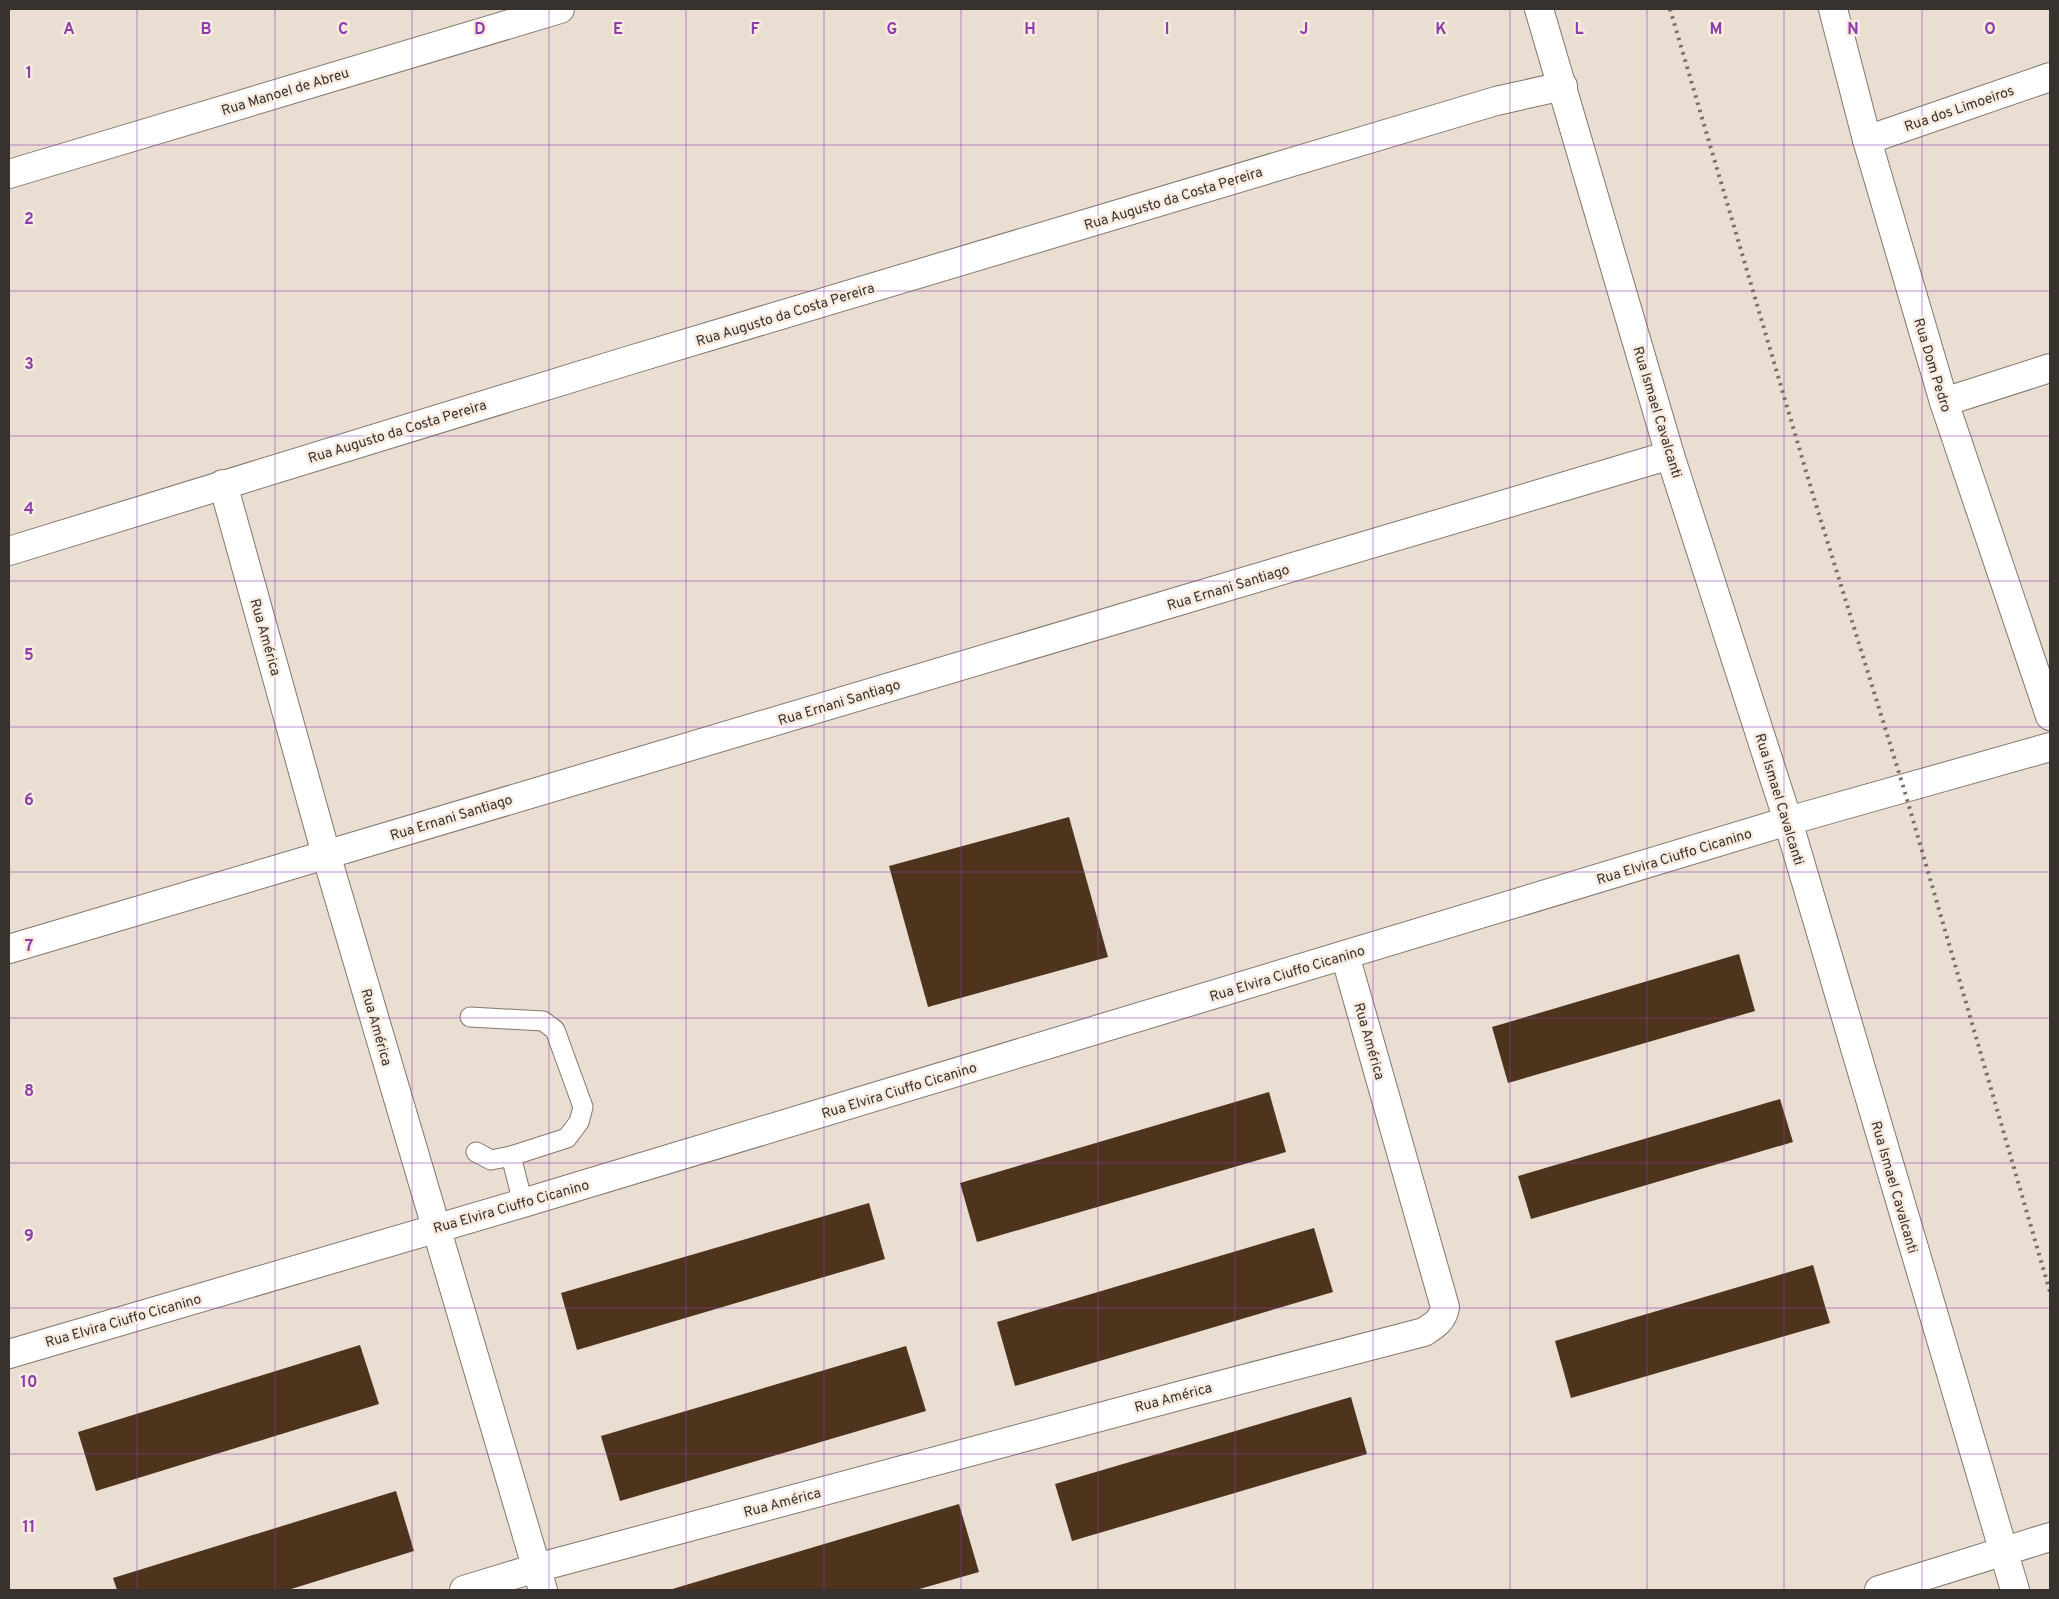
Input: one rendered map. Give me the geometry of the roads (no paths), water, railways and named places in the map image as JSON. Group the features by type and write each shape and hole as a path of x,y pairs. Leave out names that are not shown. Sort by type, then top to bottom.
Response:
{"street":[{"name":"Rua Manoel de Abreu","path":"9,174 560,9"},
{"name":"Rua Ismael Cavalcanti","path":"1539,9 1670,455 1788,821 2002,1553 2015,1590"},
{"name":"Rua Dom Pedro","path":"1833,9 1867,140 1944,402 2050,716"},
{"name":"Rua dos Limoeiros","path":"1867,140 2050,77"},
{"name":"Rua Augusto da Costa Pereira","path":"9,550 1496,101 1563,86"},
{"path":"1944,402 2050,368"},
{"name":"Rua Ernani Santiago","path":"9,949 1670,455"},
{"name":"Rua América","path":"223,484 326,854 539,1579"},
{"name":"Rua Elvira Ciuffo Cicanino","path":"9,1354 523,1203 1788,821 2050,747"},
{"name":"Rua América","path":"464,1590 539,1579 1186,1394 1424,1332 1436,1325 1443,1317 1445,1307 1345,955"},
{"path":"1878,1590 2050,1537"}],"lane":[{"path":"470,1017 543,1021 556,1030 583,1106 579,1122 567,1138 511,1156 491,1160 476,1152"},
{"path":"511,1156 523,1203"}],"railway":[{"path":"1670,9 1813,495 1904,789 2050,1292"}]}
